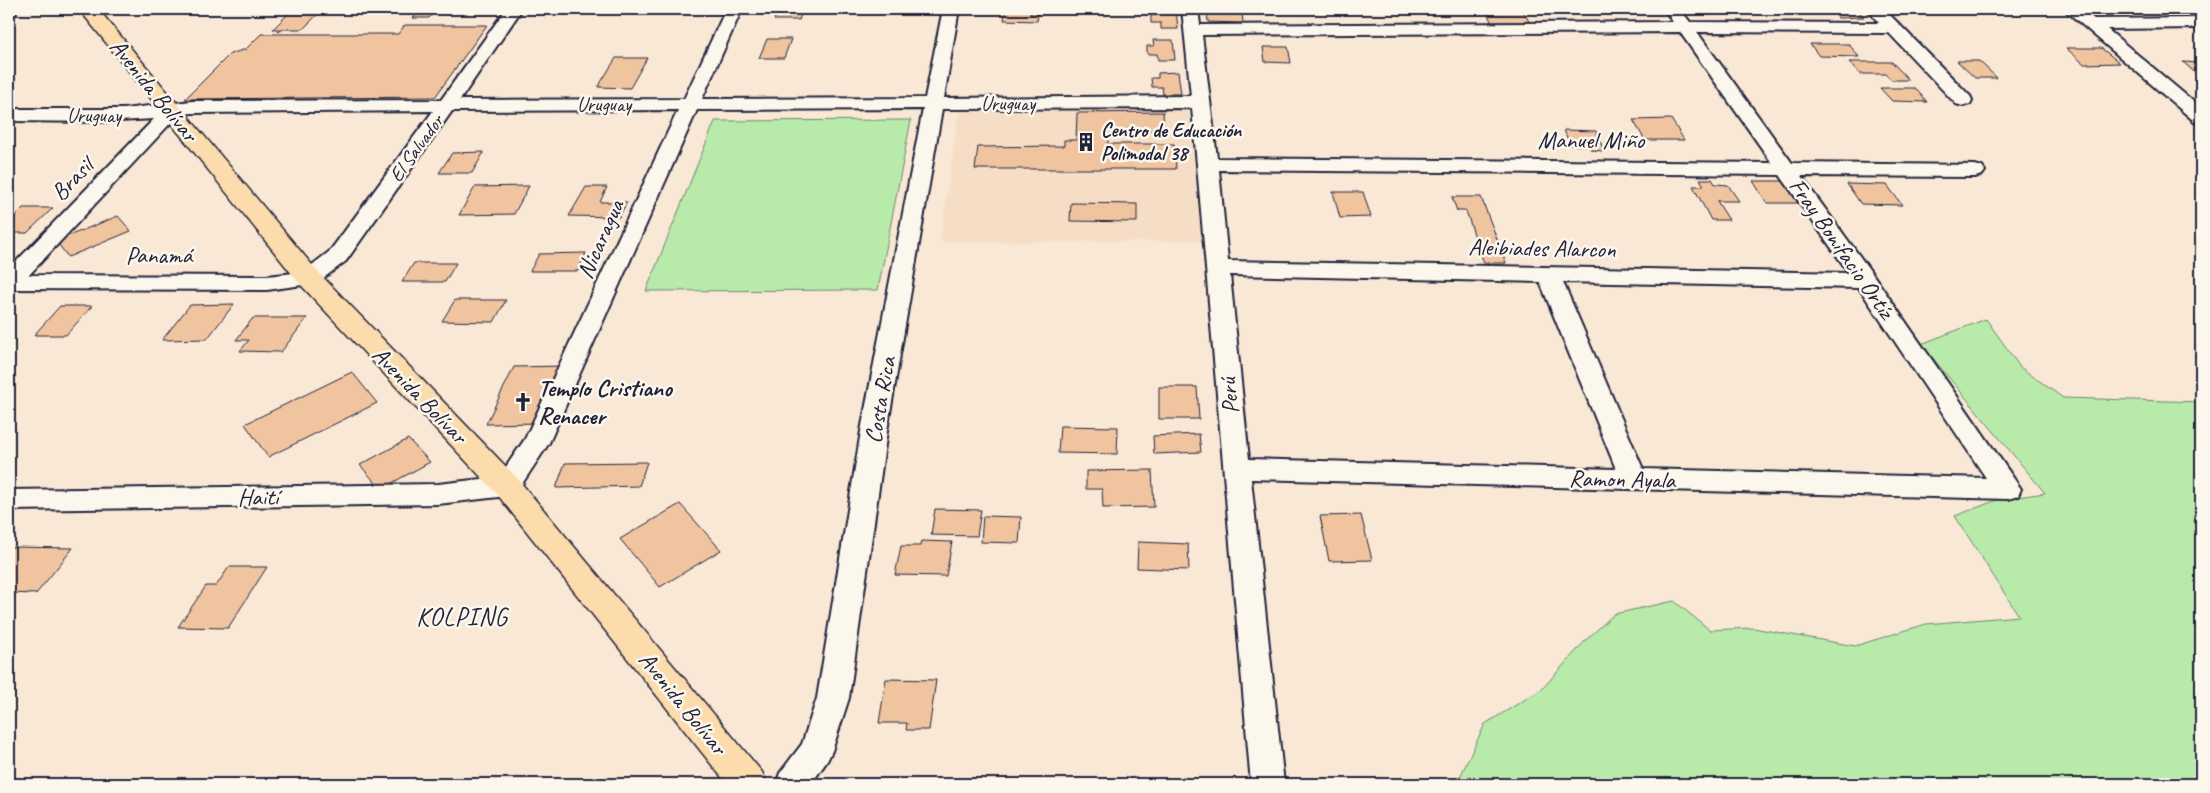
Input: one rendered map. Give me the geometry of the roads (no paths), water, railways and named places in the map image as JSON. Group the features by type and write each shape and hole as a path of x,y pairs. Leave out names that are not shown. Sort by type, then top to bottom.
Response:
{"main road":[{"name":"Avenida Bolívar","path":"88,9 309,278 507,486 748,784"}],"street":[{"name":"El Salvador","path":"309,278 338,256 514,9"},
{"name":"Nicaragua","path":"507,486 536,444 734,9"},
{"name":"Costa Rica","path":"792,784 816,751 833,698 874,431 951,9"},
{"name":"Perú","path":"1190,9 1199,102 1208,164 1216,268 1267,784"},
{"name":"Fray Bonifacio Ortíz","path":"1672,9 1866,281 2008,489"},
{"path":"1875,9 1962,100"},
{"path":"2072,9 2201,118"},
{"path":"2090,24 2201,23"},
{"path":"1193,30 1684,27 1895,28"},
{"name":"Uruguay","path":"9,116 139,115 171,112 192,107 1199,102"},
{"name":"Brasil","path":"9,282 171,112"},
{"name":"Manuel Miño","path":"1208,164 1975,171"},
{"name":"Aleibiades Alarcon","path":"1216,268 1866,281"},
{"path":"1549,274 1634,479"},
{"name":"Panamá","path":"9,282 267,283 309,278"},
{"name":"Ramon Ayala","path":"1237,469 2008,489"},
{"name":"Haití","path":"9,500 438,494 507,486"}],"place":[{"name":"Centro de Educación Polimodal 38","path":"1086,142"},
{"name":"Templo Cristiano Renacer","path":"523,402"}],"district":[{"name":"KOLPING","path":"462,616"}]}
